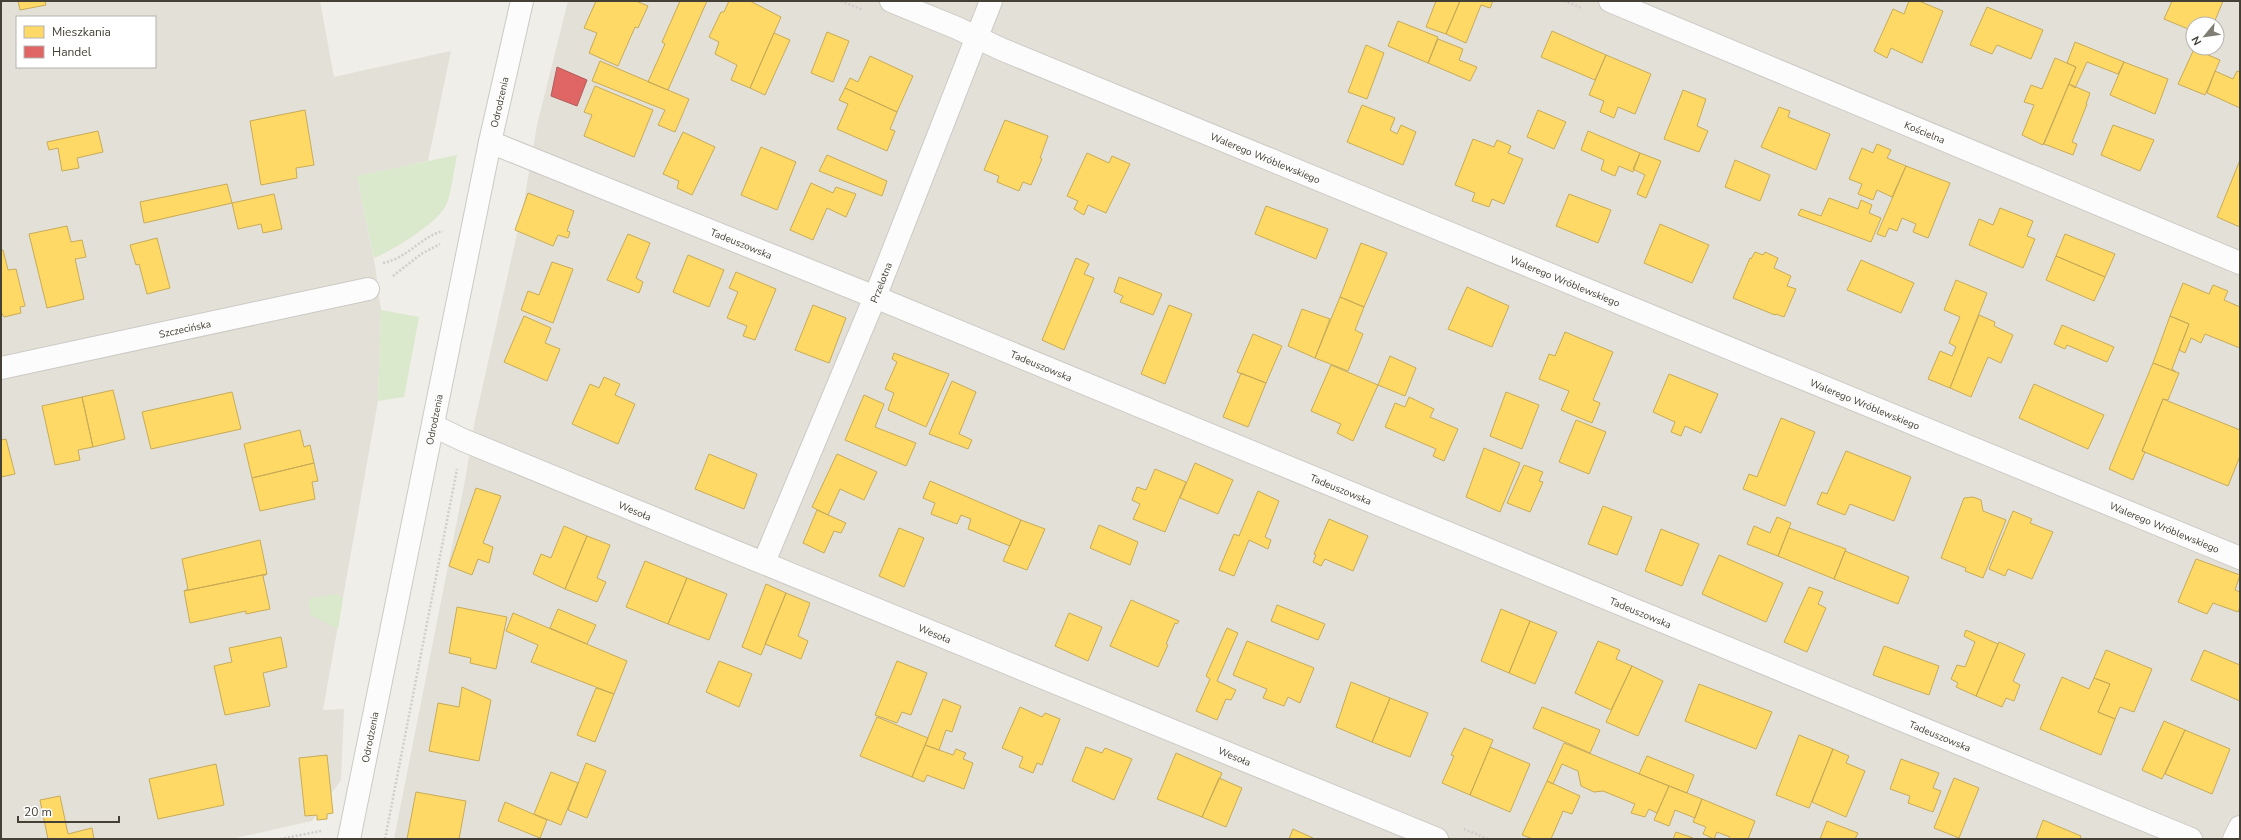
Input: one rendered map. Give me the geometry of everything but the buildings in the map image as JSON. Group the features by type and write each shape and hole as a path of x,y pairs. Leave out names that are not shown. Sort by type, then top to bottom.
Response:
{"street":[{"name":"Odrodzenia","path":"349,839 434,426 490,142 522,1"},
{"name":"Walerego Wróblewskiego","path":"891,1 977,38 2240,558"},
{"name":"Przelotna","path":"764,562 875,297 991,1"},
{"name":"Kościelna","path":"1610,1 2240,263"},
{"name":"Tadeuszowska","path":"490,142 875,297 2191,839"},
{"name":"Szczecińska","path":"1,368 368,289"},
{"name":"Wesoła","path":"434,426 463,440 764,562 1437,839"},
{"path":"2234,839 2240,827"}],"path":[{"path":"841,1 869,12"},
{"path":"381,264 401,257 432,236 445,230"},
{"path":"368,289 390,279 421,254 440,244 470,246"},
{"path":"1459,827 1488,839"}],"shaded area":[{"path":"1,1 320,1 334,77 451,51 428,161 357,176 375,265 381,310 378,401 323,710 344,709 341,780 312,821 231,839 1,839"},
{"path":"568,1 2240,1 2240,839 394,839 466,475 475,420 523,207 537,125"}],"green space":[{"path":"457,155 449,197 442,211 435,219 415,235 374,258 357,176"},
{"path":"381,310 419,317 404,397 378,401"},
{"path":"337,594 343,598 338,629 311,615 308,599"}]}
